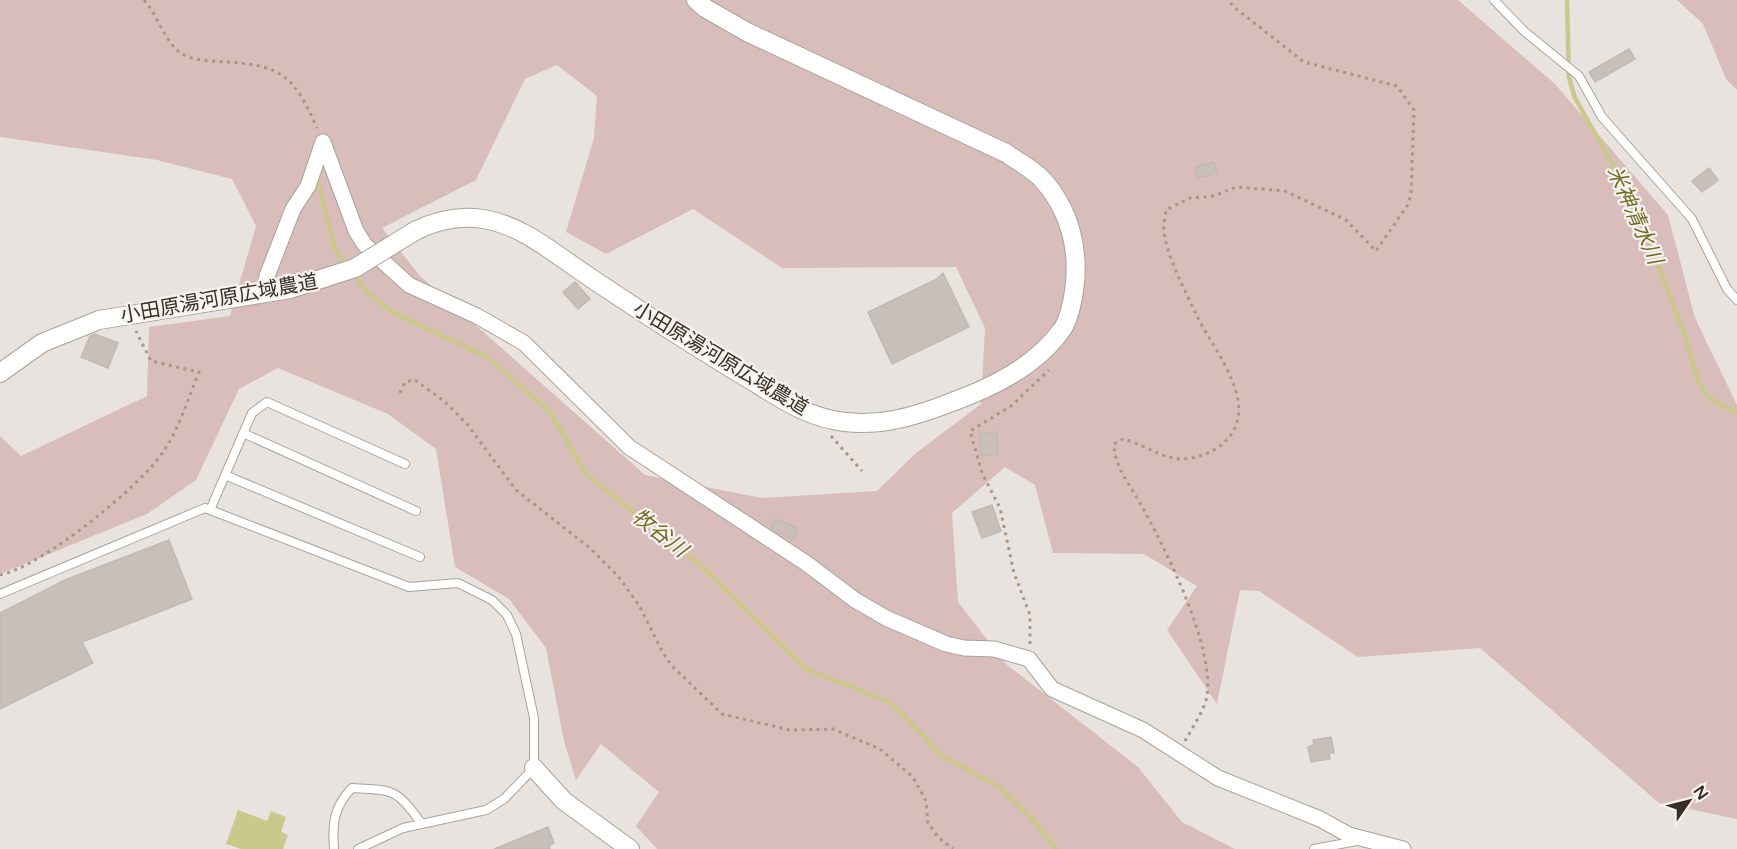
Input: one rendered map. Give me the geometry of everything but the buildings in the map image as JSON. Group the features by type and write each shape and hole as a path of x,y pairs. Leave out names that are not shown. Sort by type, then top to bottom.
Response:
{"street":[{"name":"小田原湯河原広域農道","path":"0,373 42,343 99,320 290,289 355,268 415,231 445,219 462,218 484,219 528,235 727,366 799,409 826,418 860,424 892,421 926,412 987,389 1034,359 1064,328 1072,302 1076,256 1072,231 1061,205 1040,177 1006,153 747,32 705,8 696,0"},
{"path":"264,294 267,276 293,209 308,186 323,142"},
{"path":"323,142 356,231 365,245 409,285 477,316 524,343 616,436 647,461 695,489 806,563 855,600 886,618 946,644 964,648 1001,650 1029,659 1052,689 1127,722 1218,778 1320,819 1361,839 1403,849"},
{"path":"534,768 564,801 630,849"}],"lane":[{"path":"1494,0 1557,59 1579,76 1602,117 1692,219 1727,289 1737,300"},
{"path":"210,510 252,413 267,402 405,464"},
{"path":"243,433 416,511"},
{"path":"225,474 420,557"},
{"path":"0,594 206,508 409,587 458,583 492,600 507,615 516,634 534,718 534,768 504,799 486,810 403,828 358,849"},
{"path":"334,849 333,828 339,801 352,788 389,790 403,799 422,824"},
{"path":"1314,849 1361,839"}],"path":[{"path":"144,0 177,50 187,56 256,64 276,70 290,81 305,102 323,142"},
{"path":"1178,754 1206,698 1207,681 1200,640 1176,574 1120,468 1114,444 1123,439 1143,444 1174,459 1191,458 1207,454 1224,444 1238,426 1233,380 1185,290 1164,232 1166,210 1190,198 1214,196 1236,187 1286,191 1346,220 1376,251 1407,206 1411,195 1414,110 1397,86 1304,62 1228,0"},
{"path":"0,575 32,563 75,532 146,474 164,451 199,372 152,361 135,329 133,314"},
{"path":"1029,659 1030,615 1014,573 1000,508 982,473 970,431 1011,406 1049,369 1052,360"},
{"path":"400,393 405,382 415,380 444,401 467,424 516,490 590,548 618,576 640,607 667,659 722,714 790,730 833,729 880,749 913,777 926,801 928,823 938,837 952,849"},
{"path":"826,418 826,431 862,471"}],"shaded area":[{"path":"0,0 1458,0 1555,84 1668,215 1695,318 1737,405 1737,819 1659,803 1480,648 1358,657 1259,591 1240,590 1217,704 1167,630 1197,586 1144,554 1053,553 1035,485 1005,467 952,513 958,602 1006,664 1138,767 1182,822 1235,849 657,849 636,826 659,792 601,744 576,780 564,741 546,648 509,599 455,567 436,449 388,414 278,368 239,389 196,480 147,514 0,574 0,436 21,456 147,396 149,327 230,316 256,226 232,179 157,160 0,137","holes":["557,65 597,96 594,138 566,232 606,254 693,209 782,268 956,267 985,328 981,404 916,453 877,491 762,498 645,475 420,276 382,228 476,180 525,79"]},
{"path":"1677,0 1737,0 1737,90 1726,79 1703,24"},
{"path":"238,810 267,821 271,811 286,817 281,832 288,835 283,849 241,849 226,844"}],"waterway":[{"name":"米神清水川","path":"1567,0 1569,78 1575,98 1634,202 1685,336 1699,384 1709,398 1737,413"},
{"name":"牧谷川","path":"317,178 334,247 347,265"},
{"name":"牧谷川","path":"354,275 364,289 392,312 487,357 550,412 586,474 700,565 806,669 887,701 905,716 940,755 999,787 1030,817 1056,849"}]}
